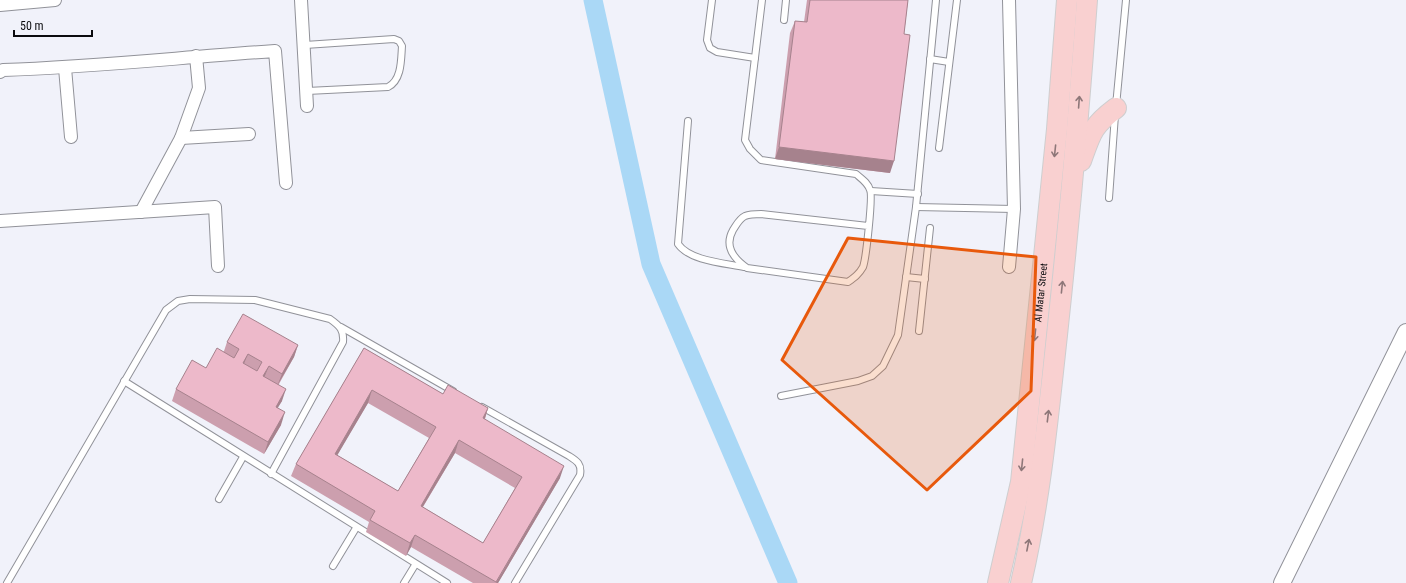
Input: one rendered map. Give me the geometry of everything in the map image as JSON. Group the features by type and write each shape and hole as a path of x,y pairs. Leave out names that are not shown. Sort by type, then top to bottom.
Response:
{"main road":[{"path":"1053,0 1057,129"},
{"name":"Al Matar Street","path":"998,583 1021,482 1057,129 1067,0"},
{"path":"1021,583 1040,483 1073,185 1087,0"},
{"path":"1073,185 1093,128 1099,121 1116,108"}],"street":[{"path":"0,5 55,0"},
{"path":"301,0 305,45 307,106"},
{"path":"1009,0 1014,209 1009,267"},
{"path":"0,72 3,70 65,68 196,56 275,51 286,183"},
{"path":"141,212 180,138 199,88 196,56"},
{"path":"65,68 71,137"},
{"path":"180,138 249,134"},
{"path":"0,221 215,207 218,266"},
{"path":"1282,583 1406,332"}],"lane":[{"path":"712,0 707,40 710,48 717,52 755,58"},
{"path":"688,121 678,244 683,251 691,256 747,268 848,282 858,275 863,265 871,191 865,181 856,174 761,160 750,149 746,140 762,0"},
{"path":"784,20 786,0"},
{"path":"781,396 858,381 872,376 883,366 898,335 918,194 936,0"},
{"path":"939,148 957,0"},
{"path":"1108,198 1126,0"},
{"path":"305,45 394,39 399,41 402,46 398,73 393,84 388,87 306,91"},
{"path":"930,60 949,62"},
{"path":"871,191 918,194"},
{"path":"916,207 1014,209"},
{"path":"747,268 737,261 730,252 729,237 739,220 747,215 761,214 868,226"},
{"path":"919,331 930,228"},
{"path":"906,277 925,279"},
{"path":"7,583 166,310 178,301 190,299 255,300 330,319 460,395"},
{"path":"271,474 343,342 344,332 340,326"},
{"path":"124,382 356,528 447,583"},
{"path":"474,402 578,461 581,468 580,475 516,583"},
{"path":"219,499 243,457"},
{"path":"333,566 356,528"},
{"path":"404,583 415,564"}],"highlighted area":[{"path":"848,238 1036,257 1031,391 927,490 782,360"}],"building":[{"path":"810,0 908,0 904,34 910,35 894,161 779,147 795,21 807,22"},
{"path":"243,314 298,345 282,374 269,366 263,376 286,389 276,407 285,412 268,442 176,389 192,360 206,368 217,348 234,358 239,349 227,342","holes":["248,354 262,362 257,371 243,363"]},
{"path":"364,348 443,394 448,385 488,408 483,418 564,466 496,582 415,535 410,543 370,520 375,511 296,464","holes":["372,390 436,427 398,491 335,454","459,440 522,477 483,543 421,506"]}],"waterway":[{"path":"593,0 651,264 788,583"}]}
